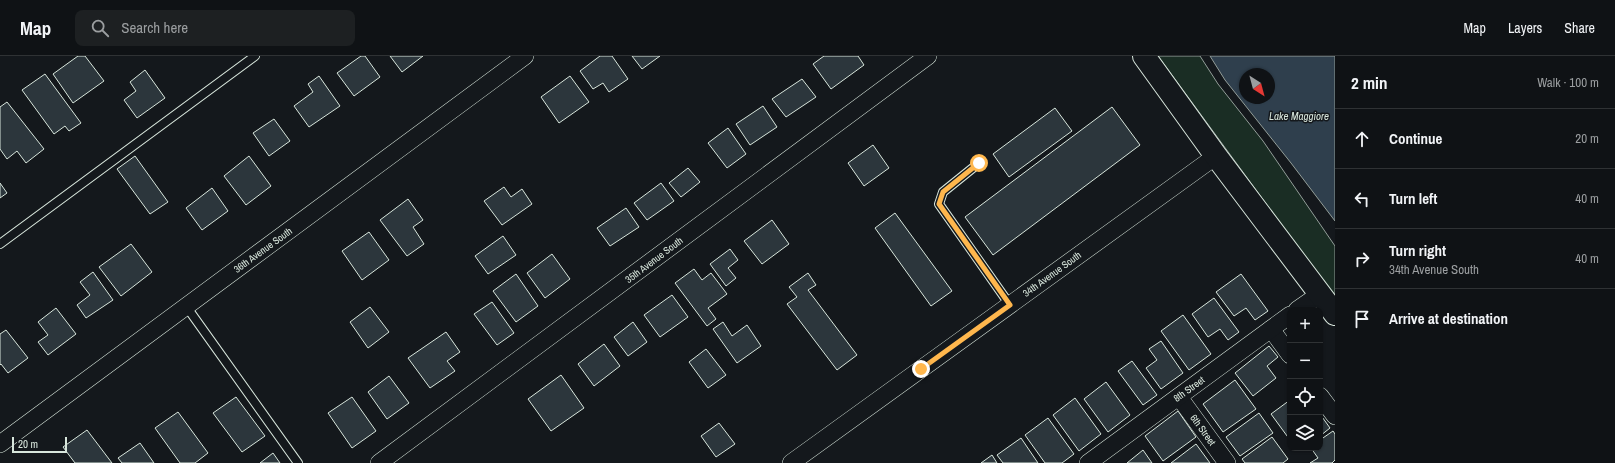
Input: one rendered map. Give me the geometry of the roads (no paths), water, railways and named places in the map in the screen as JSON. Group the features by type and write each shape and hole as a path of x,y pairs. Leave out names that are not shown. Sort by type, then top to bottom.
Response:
{"main road":[{"path":"1144,56 1216,156 1335,314"}],"street":[{"name":"36th Avenue South","path":"0,444 525,56"},
{"name":"35th Avenue South","path":"379,463 928,56"},
{"name":"34th Avenue South","path":"791,463 1216,156"},
{"path":"1301,307 1320,294"},
{"name":"8th Street","path":"1088,463 1287,317"},
{"path":"1271,329 1287,351"},
{"name":"6th Street","path":"1179,396 1227,463"},
{"path":"1323,400 1335,416"}],"lane":[{"path":"0,244 255,56"},
{"path":"979,163 943,192 939,204 1010,305"},
{"path":"186,306 298,463"}],"water":[{"name":"Lake Maggiore","path":"1210,56 1335,56 1335,221 1244,104 1275,104 1275,68 1239,68 1239,98 1225,80"}]}
